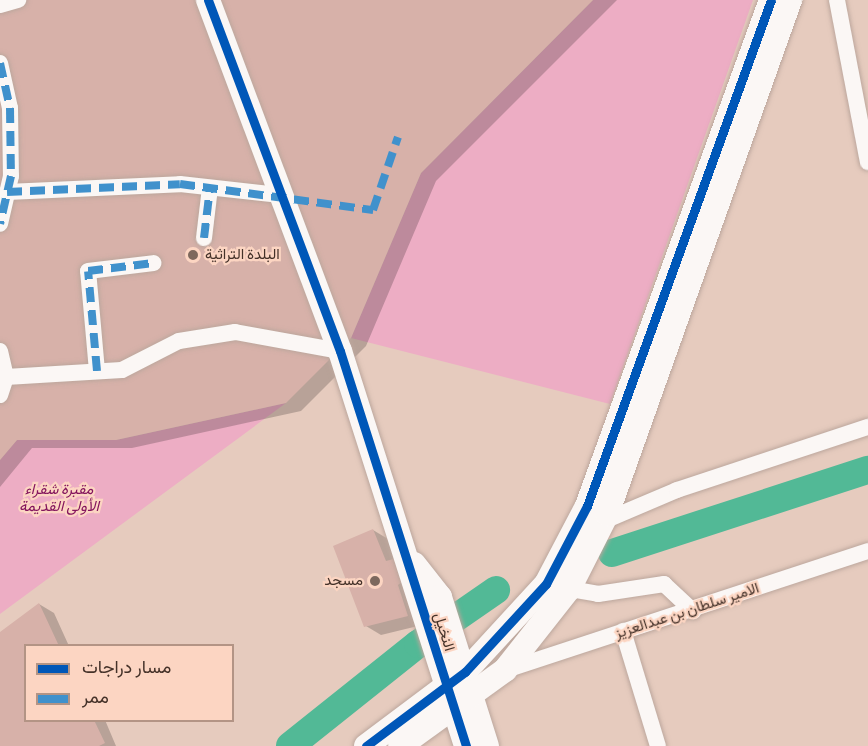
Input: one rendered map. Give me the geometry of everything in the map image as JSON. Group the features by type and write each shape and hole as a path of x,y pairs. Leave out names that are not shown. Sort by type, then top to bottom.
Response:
{"street":[{"path":"0,5 18,0"},
{"path":"208,0 340,351 411,560"},
{"path":"366,746 455,677 558,587 771,0"},
{"path":"400,746 455,677 505,670 604,521 790,0"},
{"path":"837,0 868,162"},
{"path":"0,63 10,108 7,192 0,224"},
{"path":"7,192 180,184 280,195"},
{"path":"204,238 210,188"},
{"path":"97,372 88,271 154,263"},
{"path":"6,377 122,370 179,341 235,332 340,351"},
{"path":"0,351 6,377 0,395"},
{"path":"604,521 677,490 868,427"},
{"name":"الامير سلطان بن عبدالعزيز","path":"505,670 623,631 693,611 868,550"},
{"name":"النخيل","path":"411,560 440,597 466,746"},
{"name":"النخيل","path":"411,560 422,614 487,746"},
{"path":"558,587 598,594 664,584 693,611"},
{"path":"623,631 658,746"}],"green space":[{"path":"593,0 753,0 610,404 351,338 421,173"},
{"name":"مقبرة شقراء الأولى القديمة","path":"286,403 0,614 0,460 17,440 116,440"}],"building":[{"name":"البلدة التراثية","path":"0,0 593,0 421,173 351,338 286,403 116,440 17,440 0,460"},
{"name":"مسجد","path":"373,529 386,561 401,557 408,577 398,585 408,616 364,627 333,546"},
{"path":"39,603 58,644 24,644 24,722 95,722 105,743 99,746 0,746 0,632"}],"waterway":[{"path":"612,553 868,470"},
{"path":"290,746 418,644 496,590"}],"marked path":[{"path":"0,63 10,108 11,176 0,224"},
{"path":"7,192 180,184 373,210 398,137"},
{"path":"204,238 210,188"},
{"path":"97,371 88,271 154,263"}],"cycle path":[{"path":"208,0 340,351 466,746"},
{"path":"366,746 465,672 546,584 587,506 771,0"}],"place":[{"name":"البلدة التراثية","path":"193,255"},
{"name":"مسجد","path":"375,581"}]}
